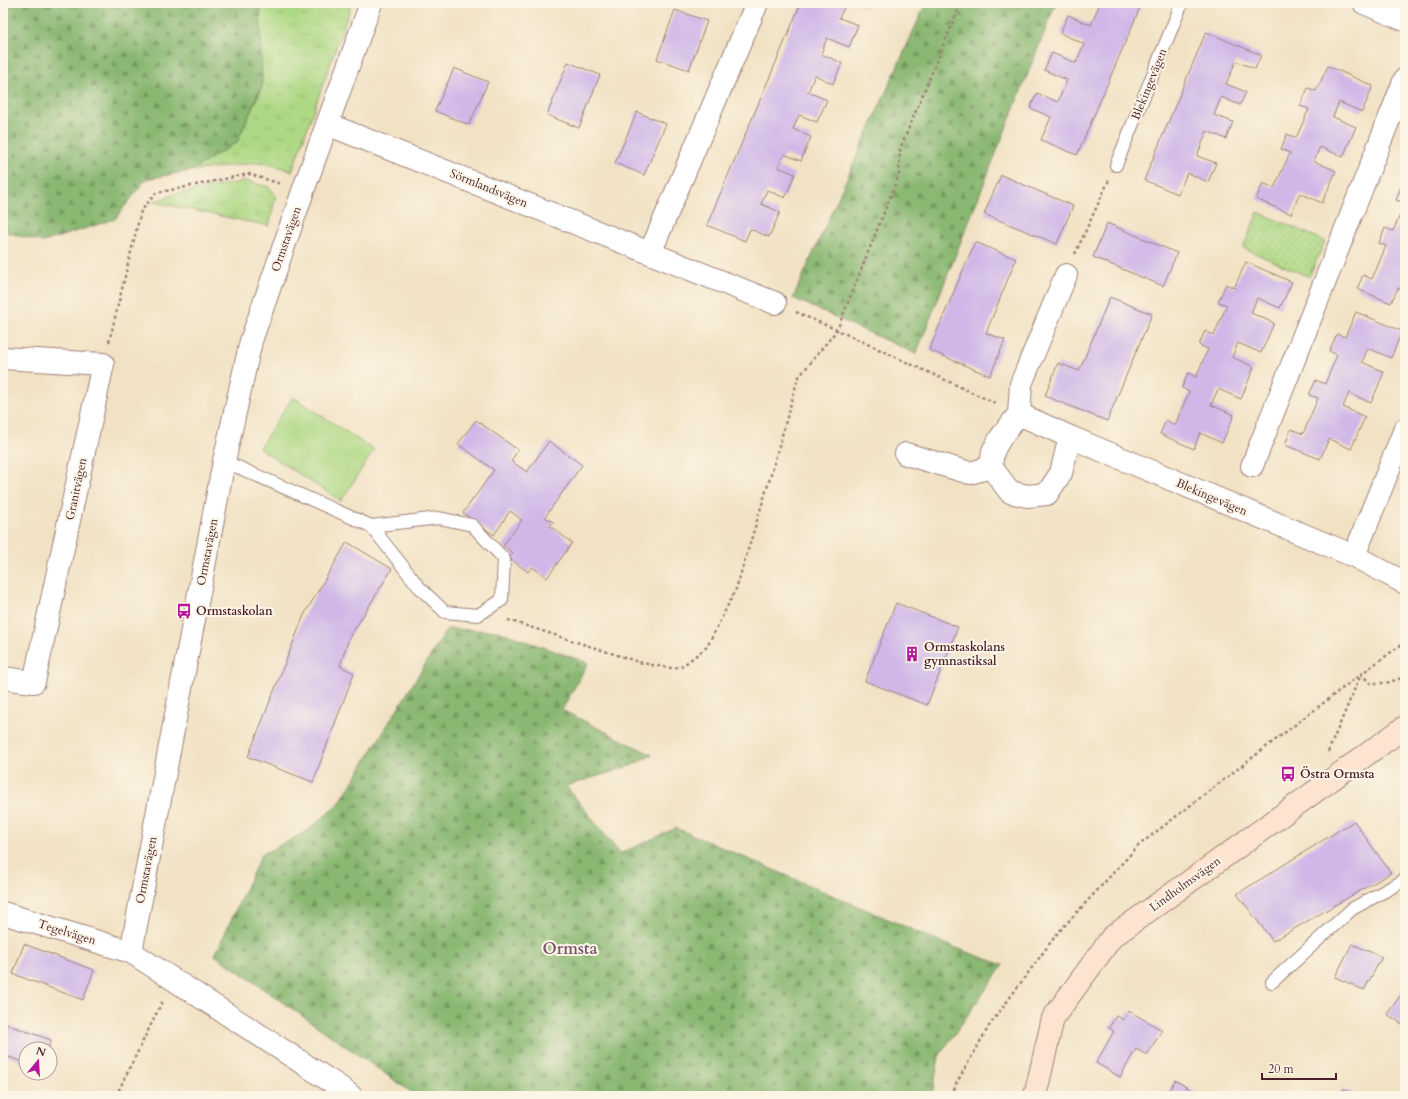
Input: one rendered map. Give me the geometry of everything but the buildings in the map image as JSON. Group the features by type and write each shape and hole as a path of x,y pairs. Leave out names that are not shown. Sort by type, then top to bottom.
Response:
{"main road":[{"name":"Lindholmsvägen","path":"1035,1096 1053,1018 1112,937 1405,727"}],"street":[{"name":"Ormstavägen","path":"131,952 224,461 251,341 371,3"},
{"path":"650,253 757,3"},
{"path":"1364,3 1405,20"},
{"path":"1252,466 1405,79"},
{"name":"Sörmlandsvägen","path":"327,124 775,303"},
{"path":"1066,275 1021,384 1019,414 1001,437 993,451 991,467 1010,492 1027,496 1047,494 1061,473 1070,437"},
{"path":"3,358 103,364"},
{"name":"Granitvägen","path":"3,678 34,682 103,364"},
{"name":"Blekingevägen","path":"1019,414 1070,437 1354,556 1405,583"},
{"path":"1354,556 1405,429"},
{"path":"906,454 970,473 991,467"},
{"name":"Tegelvägen","path":"3,913 131,952"},
{"path":"131,952 351,1096"}],"lane":[{"name":"Blekingevägen","path":"1116,165 1182,3"},
{"path":"224,461 371,526 419,587 445,612 478,615 502,600 504,559 472,525 439,518 371,526"},
{"path":"1272,982 1352,909 1403,881 1405,878"}],"path":[{"path":"484,611 642,663 669,668 681,667 707,647 736,589 770,478 798,378 837,330 899,176 900,149 961,3"},
{"path":"1066,275 1116,165"},
{"path":"103,364 141,211 156,193 249,174 303,191"},
{"path":"775,303 1019,414"},
{"path":"952,1096 956,1084 989,1026 1056,935 1139,845 1361,674 1405,642"},
{"path":"1361,674 1370,684 1386,683 1405,677"},
{"path":"1326,757 1361,674"},
{"path":"116,1096 174,980"}],"green space":[{"path":"3,3 260,3 262,86 237,142 190,171 146,179 115,219 43,242 3,231"},
{"path":"260,3 352,3 292,171 262,162 190,171 237,142 262,87"},
{"path":"926,3 1056,3 916,354 793,298"},
{"path":"246,181 269,187 276,195 269,226 153,202 175,194"},
{"path":"1258,212 1325,241 1309,277 1243,248"},
{"path":"293,397 374,450 341,501 259,448"},
{"path":"447,629 498,631 588,663 562,710 652,755 630,766 566,786 620,854 676,828 948,945 1003,965 939,1056 932,1096 417,1096 215,955 261,855 304,833 338,805"}],"place":[{"name":"Ormstaskolan","path":"184,611"},
{"name":"Ormstaskolans gymnastiksal","path":"912,654"},
{"name":"Östra Ormsta","path":"1288,774"}],"district":[{"name":"Ormsta","path":"570,949"}]}
